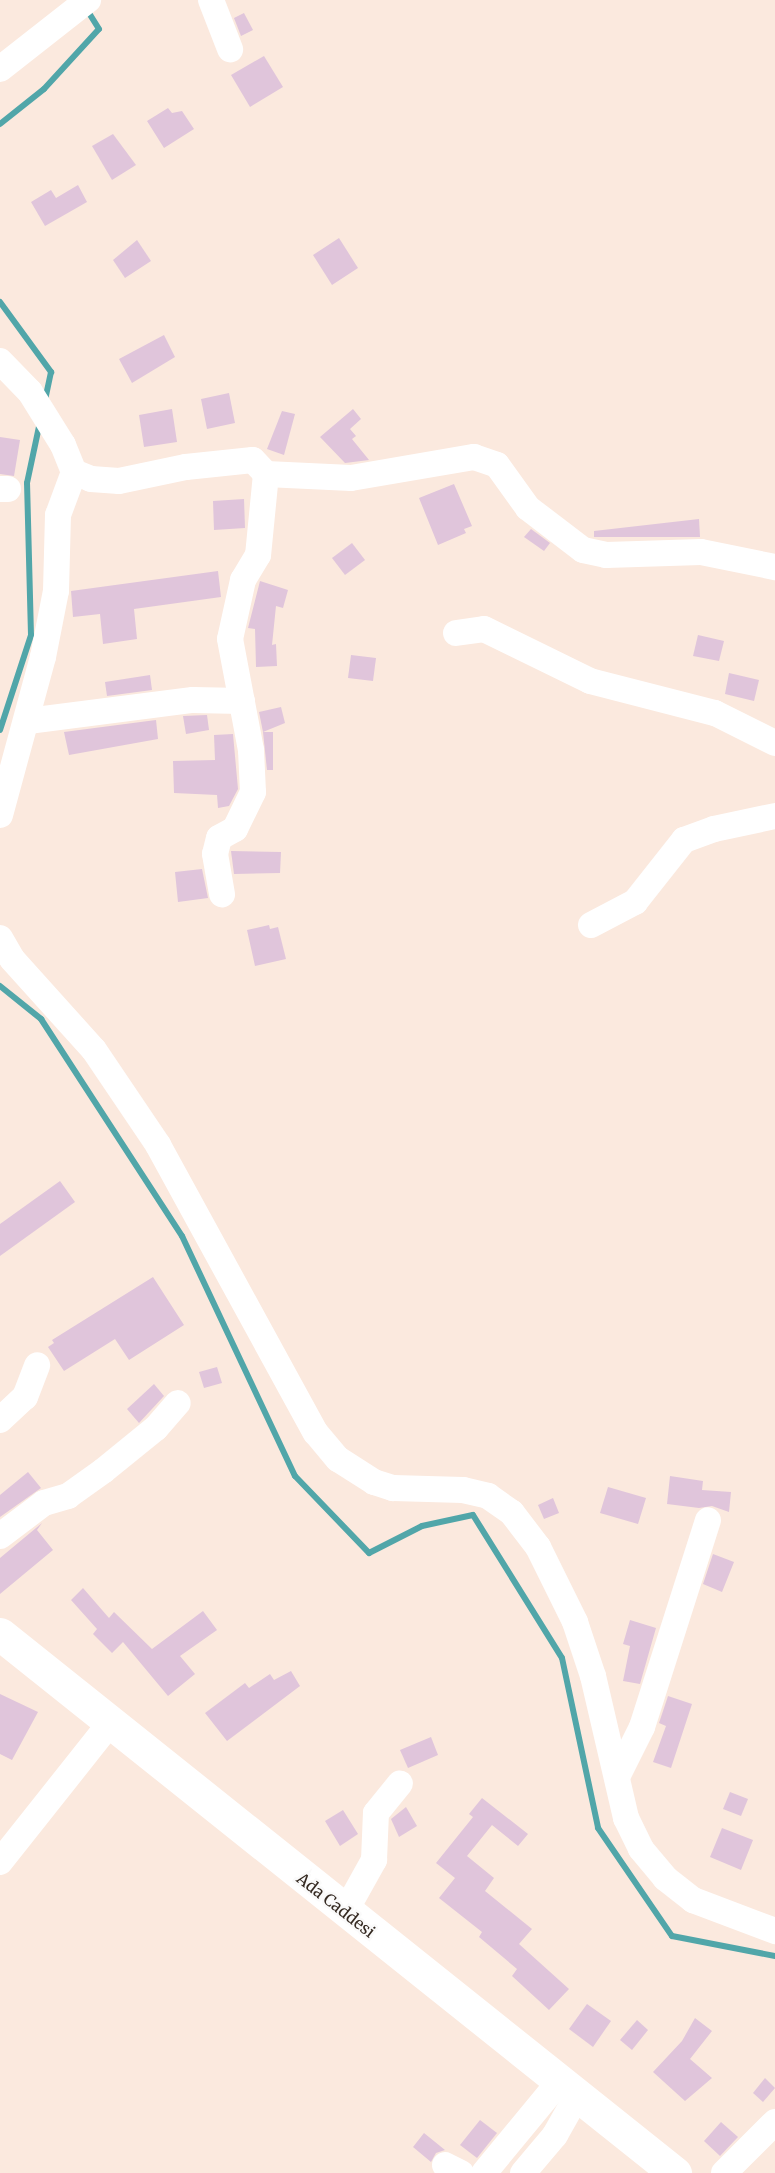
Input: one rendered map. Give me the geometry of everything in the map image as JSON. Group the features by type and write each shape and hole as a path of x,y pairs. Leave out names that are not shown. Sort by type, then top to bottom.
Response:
{"main road":[{"name":"Ada Caddesi","path":"0,1634 345,1912 675,2173"}],"street":[{"path":"0,69 88,0"},
{"path":"211,0 230,50"},
{"path":"0,361 30,392 63,445 74,472 58,515 56,591 28,721 0,816"},
{"path":"266,474 351,478 474,457 497,465 528,508 583,550 606,555 701,552 775,567"},
{"path":"74,472 92,479 119,481 186,467 254,460 266,474 258,555 243,580 230,639 251,750 253,792 235,829 219,838 215,854 222,894"},
{"path":"456,633 484,629 590,681 715,712 775,743"},
{"path":"28,721 193,699 242,700"},
{"path":"591,926 635,902 684,840 714,829 775,816"},
{"path":"0,938 12,959 94,1050 158,1145 235,1279 272,1358 316,1433 338,1459 374,1482 393,1488 463,1490 488,1496 512,1512 538,1547 578,1632 626,1818 641,1849 665,1878 693,1900 775,1931"},
{"path":"0,1420 25,1397 37,1365"},
{"path":"0,1536 44,1503 68,1496 103,1471 156,1428 178,1403"},
{"path":"617,1777 642,1727 708,1520"},
{"path":"0,1862 110,1723"},
{"path":"345,1912 374,1860 376,1813 400,1783"},
{"path":"484,2173 568,2089"},
{"path":"524,2173 555,2135 568,2089"},
{"path":"724,2173 775,2122"}],"building":[{"path":"244,13 253,30 241,36 234,18"},
{"path":"264,56 283,87 250,107 231,75"},
{"path":"168,108 172,113 182,111 194,129 164,148 147,121"},
{"path":"113,134 136,165 112,180 92,146"},
{"path":"78,185 87,202 45,226 31,202 51,190 56,198"},
{"path":"339,238 358,268 332,285 313,255"},
{"path":"137,240 151,261 125,278 113,260"},
{"path":"164,335 175,357 132,383 119,359"},
{"path":"229,393 235,423 207,429 201,399"},
{"path":"172,409 177,442 144,447 139,415"},
{"path":"353,409 361,419 350,429 356,436 352,439 369,460 345,463 320,437"},
{"path":"282,411 295,414 284,455 267,449"},
{"path":"0,437 20,440 14,476 0,474"},
{"path":"454,484 472,526 464,529 466,533 438,545 419,498"},
{"path":"244,499 245,528 214,530 213,501"},
{"path":"699,519 700,537 594,537 594,531"},
{"path":"531,529 550,543 544,551 524,537"},
{"path":"352,543 365,560 345,575 332,558"},
{"path":"218,571 221,597 134,609 137,639 103,644 100,614 73,617 71,591"},
{"path":"260,581 288,590 283,608 276,606 272,645 276,644 277,666 256,667 255,629 248,628"},
{"path":"698,635 724,641 719,661 693,656"},
{"path":"351,655 376,658 373,681 348,678"},
{"path":"729,673 759,680 754,701 725,694"},
{"path":"150,675 152,690 107,696 105,682"},
{"path":"281,707 285,723 263,732 259,712"},
{"path":"207,715 209,730 186,734 183,716"},
{"path":"156,720 158,739 69,755 64,732"},
{"path":"263,732 273,732 273,770 267,770"},
{"path":"233,734 238,789 229,806 218,808 217,795 174,793 173,761 215,760 214,735"},
{"path":"231,851 281,852 280,873 234,874"},
{"path":"202,869 208,898 178,902 175,872"},
{"path":"269,925 270,929 278,927 286,959 255,966 247,930"},
{"path":"60,1181 75,1202 0,1256 0,1224"},
{"path":"153,1277 184,1325 129,1360 115,1339 64,1371 48,1347 54,1343 52,1340"},
{"path":"217,1367 222,1383 204,1388 199,1372"},
{"path":"154,1384 164,1396 139,1423 127,1409"},
{"path":"28,1472 41,1488 0,1517 0,1495"},
{"path":"670,1476 703,1481 702,1490 731,1492 729,1512 712,1506 699,1508 667,1504"},
{"path":"608,1487 646,1498 638,1524 600,1513"},
{"path":"553,1498 559,1513 544,1519 538,1505"},
{"path":"42,1523 37,1530 53,1550 0,1594 0,1558"},
{"path":"713,1554 734,1562 722,1592 703,1584"},
{"path":"83,1588 109,1618 114,1612 152,1649 203,1611 217,1630 180,1656 195,1674 168,1696 123,1642 112,1653 93,1634 97,1629 71,1600"},
{"path":"630,1620 656,1628 640,1684 623,1681 630,1646 623,1644"},
{"path":"291,1671 300,1686 227,1741 205,1713 245,1683 249,1688 270,1674 274,1680"},
{"path":"0,1694 38,1712 12,1760 0,1754"},
{"path":"668,1696 692,1704 671,1768 653,1762 666,1726 659,1723"},
{"path":"431,1737 438,1755 408,1768 400,1750"},
{"path":"730,1792 748,1799 741,1816 723,1809"},
{"path":"482,1798 528,1834 518,1846 492,1825 467,1856 494,1878 485,1891 532,1929 519,1944 569,1989 549,2010 512,1976 517,1969 479,1937 482,1932 439,1898 455,1878 436,1863 473,1817 469,1814"},
{"path":"406,1807 417,1826 399,1837 391,1819"},
{"path":"343,1810 358,1834 340,1846 325,1821"},
{"path":"722,1828 753,1840 741,1870 710,1857"},
{"path":"587,2004 611,2021 593,2047 569,2029"},
{"path":"695,2018 712,2031 690,2059 712,2078 685,2101 653,2072 682,2041"},
{"path":"637,2020 648,2030 632,2050 620,2040"},
{"path":"765,2078 775,2088 763,2102 753,2093"},
{"path":"480,2120 497,2133 477,2158 460,2145"},
{"path":"721,2122 738,2137 720,2156 704,2141"},
{"path":"424,2133 445,2150 436,2153 431,2162 413,2147"}],"waterway":[{"path":"0,124 44,89 99,29 86,8"},
{"path":"0,302 51,372 45,401"},
{"path":"0,730 31,635 27,483 40,422"},
{"path":"0,986 41,1019 182,1236 295,1476 369,1553 422,1526 473,1515 562,1658 598,1828 672,1936 775,1956"}]}
